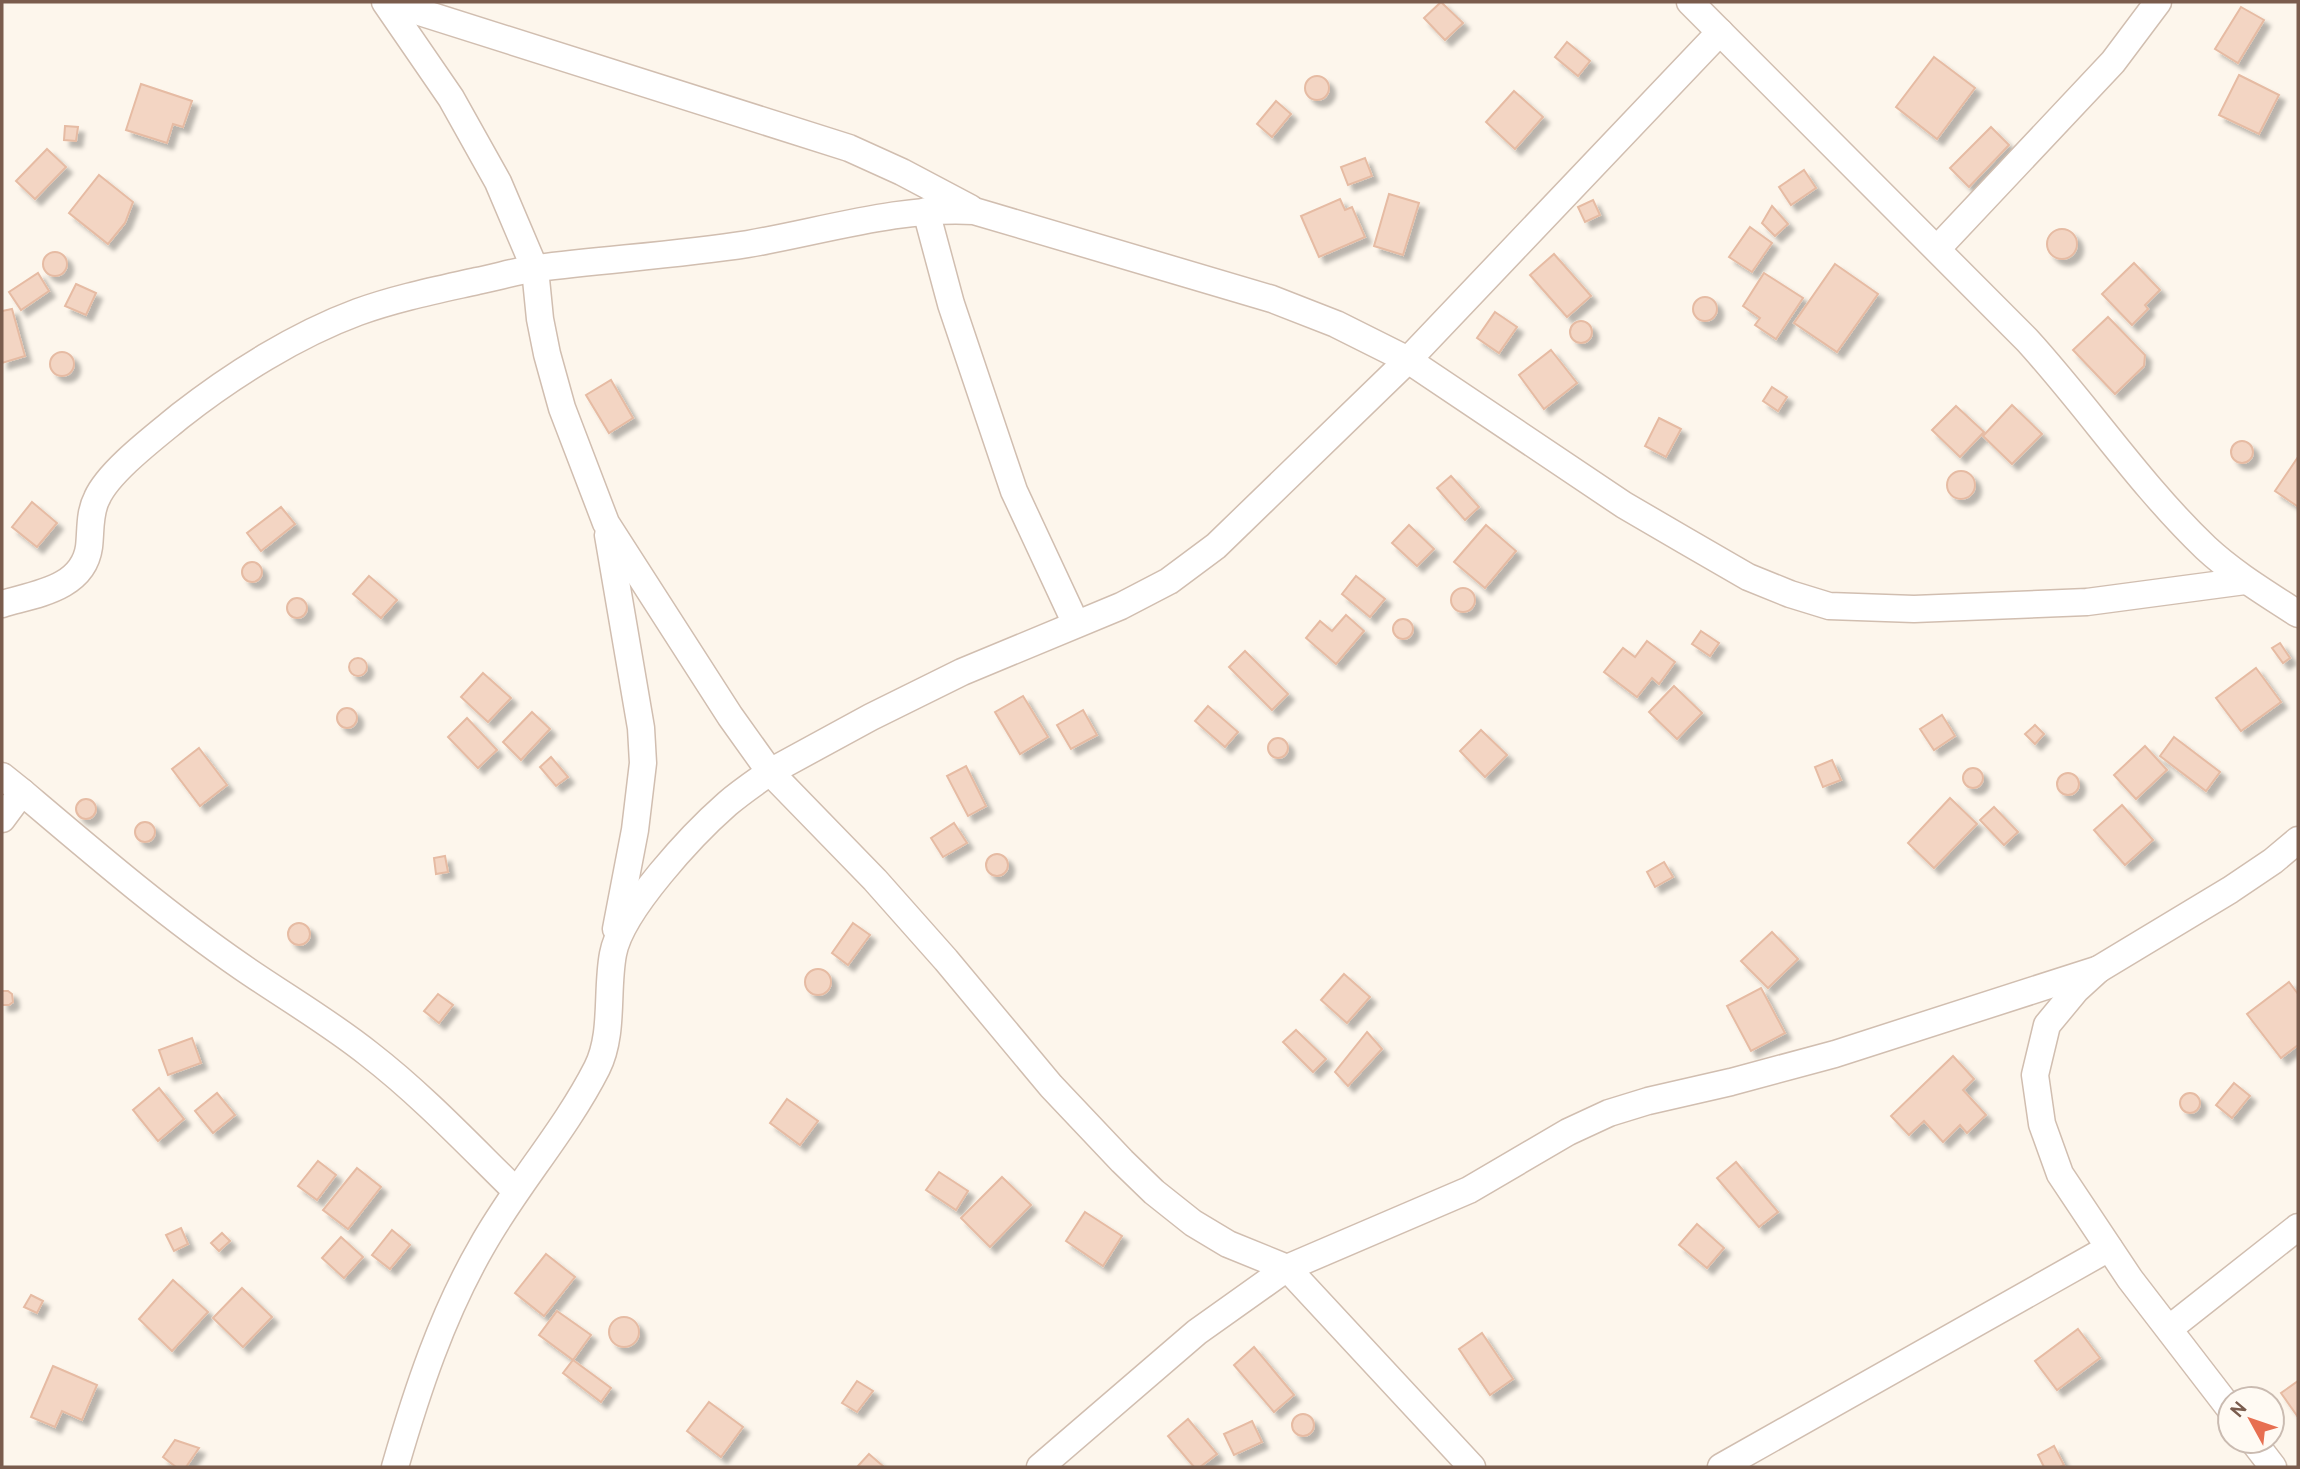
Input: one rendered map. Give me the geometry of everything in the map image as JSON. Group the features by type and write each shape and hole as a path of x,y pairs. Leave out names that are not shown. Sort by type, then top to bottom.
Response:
{"street":[{"path":"387,2 849,148 902,172 974,211 1272,299 1335,324 1408,360 1624,505 1748,577 1790,594 1829,606 1914,609 2087,602 2245,581"},
{"path":"387,2 444,87 478,146 498,182 536,269 540,318 547,354 562,408 606,523 640,729 643,763 638,811 613,949 605,1039 598,1065 583,1094 516,1191 482,1246 450,1306 410,1415 395,1467"},
{"path":"1690,2 2053,368 2164,503 2206,548 2245,581 2298,614"},
{"path":"1937,249 2113,62 2158,2"},
{"path":"613,949 629,917 693,838 727,804 769,772 870,717 962,672 1157,587 1194,564 1216,546 1408,360 1720,32"},
{"path":"2,604 61,586 80,572 89,550 92,510 103,488 121,468 181,416 229,379 278,350 357,313 426,292 536,269 746,244 926,211 974,211"},
{"path":"926,211 951,304 1014,491 1076,624"},
{"path":"606,523 769,772 875,880 1051,1086 1154,1192 1193,1223 1228,1244 1287,1268 1472,1467"},
{"path":"2,776 172,915 241,967 368,1053 417,1094 516,1191"},
{"path":"2,819 22,792"},
{"path":"2216,1390 2109,1248 2060,1174 2042,1124 2035,1075 2047,1025 2076,990 2099,969 2230,890 2273,861 2298,840"},
{"path":"1040,1467 1197,1332 1287,1268 1469,1190 1568,1132 1609,1113 1648,1101 1835,1054 2099,969"},
{"path":"2170,1328 2298,1227"},
{"path":"1721,1467 2109,1248"}],"building":[{"path":"1441,2 1463,23 1445,40 1424,18"},
{"path":"2241,7 2264,20 2238,63 2215,49"},
{"path":"1567,42 1590,61 1578,76 1555,57"},
{"path":"1934,57 1975,88 1937,139 1896,107"},
{"path":"2239,75 2279,95 2259,134 2219,115"},
{"path":"1317,76 1326,79 1329,88 1326,97 1317,100 1308,97 1305,88 1308,79"},
{"path":"141,84 192,101 183,127 173,124 167,143 126,130"},
{"path":"1514,91 1543,117 1515,149 1486,122"},
{"path":"1276,101 1291,114 1272,137 1257,124"},
{"path":"65,126 78,127 76,141 64,140"},
{"path":"1991,127 2009,145 1969,187 1950,168"},
{"path":"47,149 66,167 35,199 16,181"},
{"path":"1365,158 1372,176 1348,185 1341,167"},
{"path":"1804,170 1816,188 1791,205 1779,187"},
{"path":"99,175 133,202 125,223 108,244 69,213"},
{"path":"1389,194 1419,203 1403,255 1374,246"},
{"path":"1340,199 1345,210 1352,207 1365,237 1319,257 1301,216"},
{"path":"1593,200 1600,215 1585,222 1578,207"},
{"path":"1772,206 1788,224 1775,236 1762,223"},
{"path":"1750,227 1772,243 1752,272 1729,257"},
{"path":"2062,229 2073,233 2077,244 2073,255 2062,259 2051,255 2047,244 2051,233"},
{"path":"55,252 66,259 67,264 60,275 55,276 44,269 43,264 50,253"},
{"path":"1554,254 1591,296 1567,317 1530,275"},
{"path":"2134,263 2160,290 2145,305 2148,309 2132,325 2102,294"},
{"path":"1835,264 1878,294 1837,352 1794,323"},
{"path":"38,273 49,291 21,310 9,292"},
{"path":"1764,273 1803,298 1776,339 1755,325 1760,318 1743,306"},
{"path":"76,284 96,293 86,315 65,306"},
{"path":"1705,297 1713,301 1717,309 1713,317 1705,321 1697,317 1693,309 1697,301"},
{"path":"12,309 25,356 2,363 2,311"},
{"path":"1495,312 1517,327 1499,353 1477,338"},
{"path":"2108,317 2145,355 2144,366 2115,394 2073,350"},
{"path":"1581,321 1589,324 1592,332 1589,340 1581,343 1573,340 1570,332 1573,324"},
{"path":"1551,350 1577,383 1544,409 1519,375"},
{"path":"62,352 70,356 74,364 70,372 62,376 54,372 50,364 54,356"},
{"path":"611,380 633,418 609,433 586,395"},
{"path":"1772,387 1787,397 1778,411 1763,401"},
{"path":"2012,405 2042,434 2012,464 1983,436"},
{"path":"1956,406 1984,432 1960,457 1932,430"},
{"path":"1659,418 1681,429 1666,457 1645,446"},
{"path":"2242,441 2252,448 2253,452 2246,462 2242,463 2232,456 2231,452 2238,442"},
{"path":"2298,457 2298,505 2297,506 2275,491"},
{"path":"1961,471 1971,475 1975,485 1971,495 1961,499 1951,495 1947,485 1951,475"},
{"path":"1451,476 1479,507 1465,520 1437,488"},
{"path":"32,502 57,523 37,547 12,527"},
{"path":"281,507 295,524 261,551 247,533"},
{"path":"1409,525 1434,549 1417,566 1392,543"},
{"path":"1486,525 1516,551 1485,588 1454,562"},
{"path":"252,562 259,565 262,572 259,579 252,582 245,579 242,572 245,565"},
{"path":"369,576 397,600 381,618 353,594"},
{"path":"1356,576 1385,599 1370,617 1342,594"},
{"path":"1463,588 1472,591 1475,600 1472,609 1463,612 1454,609 1451,600 1454,591"},
{"path":"297,598 304,601 307,608 304,615 297,618 290,615 287,608 290,601"},
{"path":"1346,615 1364,631 1336,664 1306,638 1320,621 1332,631"},
{"path":"1403,619 1410,622 1413,629 1410,636 1403,639 1396,636 1393,629 1396,622"},
{"path":"1701,631 1719,643 1710,656 1692,644"},
{"path":"1647,641 1675,662 1659,684 1652,678 1637,697 1604,672 1623,648 1635,657"},
{"path":"2280,643 2290,658 2283,663 2272,648"},
{"path":"1245,651 1288,694 1272,710 1229,667"},
{"path":"358,658 364,661 367,667 364,673 358,676 352,673 349,667 352,661"},
{"path":"2256,668 2281,702 2241,731 2216,698"},
{"path":"483,673 511,698 488,722 461,697"},
{"path":"1674,686 1702,713 1677,739 1649,712"},
{"path":"1023,696 1048,737 1020,754 995,712"},
{"path":"1208,706 1238,732 1225,747 1195,721"},
{"path":"347,708 354,711 357,718 354,725 347,728 340,725 337,718 340,711"},
{"path":"1083,710 1097,735 1071,749 1057,725"},
{"path":"532,712 550,729 521,760 503,742"},
{"path":"1942,715 1955,736 1934,750 1920,729"},
{"path":"467,718 497,750 478,768 448,737"},
{"path":"2035,725 2044,734 2035,744 2025,734"},
{"path":"1481,730 1507,755 1485,777 1460,751"},
{"path":"2174,737 2220,772 2206,791 2160,756"},
{"path":"1278,738 1285,741 1288,748 1285,755 1278,758 1271,755 1268,748 1271,741"},
{"path":"2145,746 2167,770 2136,799 2114,775"},
{"path":"199,748 227,785 200,806 172,769"},
{"path":"551,757 568,777 556,786 540,767"},
{"path":"1832,760 1841,780 1823,787 1815,767"},
{"path":"966,766 986,806 968,816 947,776"},
{"path":"1973,768 1980,771 1983,778 1980,785 1973,788 1966,785 1963,778 1966,771"},
{"path":"2068,773 2076,776 2079,784 2076,792 2068,795 2060,792 2057,784 2060,776"},
{"path":"1950,798 1977,824 1934,868 1908,843"},
{"path":"86,799 93,802 96,809 93,816 86,819 79,816 76,809 79,802"},
{"path":"2122,805 2153,840 2125,865 2094,830"},
{"path":"1994,807 2018,832 2004,845 1980,820"},
{"path":"141,822 149,822 155,832 149,842 141,842 135,836 135,828"},
{"path":"954,823 967,843 943,857 931,838"},
{"path":"997,854 1005,857 1008,865 1005,873 997,876 989,873 986,865 989,857"},
{"path":"445,856 448,872 436,874 434,858"},
{"path":"1664,862 1673,877 1655,887 1647,872"},
{"path":"299,923 307,926 310,934 307,942 299,945 291,942 288,934 291,926"},
{"path":"853,923 870,935 848,965 832,953"},
{"path":"1772,932 1798,959 1768,988 1741,961"},
{"path":"818,969 827,973 831,982 827,991 818,995 809,991 805,982 809,973"},
{"path":"1344,974 1370,997 1347,1023 1321,1000"},
{"path":"2289,982 2298,994 2298,1045 2281,1058 2247,1014"},
{"path":"1761,988 1785,1033 1751,1051 1727,1006"},
{"path":"2,991 12,994 13,1002 9,1005 2,1005"},
{"path":"438,994 453,1005 439,1023 424,1011"},
{"path":"1296,1030 1326,1059 1313,1072 1283,1042"},
{"path":"1367,1032 1382,1049 1348,1086 1335,1072"},
{"path":"192,1038 201,1063 168,1075 159,1050"},
{"path":"1953,1056 1974,1079 1963,1090 1986,1115 1967,1133 1960,1125 1943,1142 1924,1121 1909,1135 1891,1116"},
{"path":"2234,1083 2250,1096 2232,1118 2216,1105"},
{"path":"159,1088 184,1119 158,1141 133,1110"},
{"path":"217,1093 235,1115 213,1133 195,1111"},
{"path":"2190,1093 2197,1096 2200,1103 2197,1110 2190,1113 2183,1110 2180,1103 2183,1096"},
{"path":"787,1099 818,1121 800,1145 770,1123"},
{"path":"318,1161 336,1175 317,1200 298,1186"},
{"path":"1736,1162 1778,1212 1759,1227 1717,1178"},
{"path":"357,1168 381,1187 348,1229 323,1210"},
{"path":"939,1172 968,1191 956,1210 926,1190"},
{"path":"1002,1177 1031,1205 990,1247 961,1218"},
{"path":"1085,1212 1122,1236 1103,1266 1066,1241"},
{"path":"1697,1224 1724,1248 1707,1268 1679,1245"},
{"path":"181,1228 188,1244 174,1251 166,1235"},
{"path":"392,1230 410,1245 390,1269 372,1255"},
{"path":"222,1233 230,1241 219,1251 211,1243"},
{"path":"341,1237 363,1257 344,1278 322,1258"},
{"path":"546,1254 575,1277 544,1316 515,1293"},
{"path":"173,1280 208,1312 172,1351 139,1319"},
{"path":"242,1288 272,1317 243,1347 213,1318"},
{"path":"31,1295 43,1301 37,1313 24,1307"},
{"path":"557,1311 591,1335 573,1360 539,1335"},
{"path":"624,1317 635,1321 639,1332 635,1343 624,1347 613,1343 609,1332 613,1321"},
{"path":"2078,1329 2100,1358 2057,1390 2035,1361"},
{"path":"1482,1333 1513,1379 1490,1395 1459,1349"},
{"path":"1254,1347 1294,1395 1274,1412 1234,1365"},
{"path":"573,1360 611,1388 601,1402 563,1373"},
{"path":"53,1366 97,1385 82,1420 62,1411 55,1427 31,1417"},
{"path":"857,1381 873,1391 857,1412 842,1403"},
{"path":"2298,1381 2298,1417 2286,1400 2286,1389"},
{"path":"709,1402 743,1427 721,1457 687,1431"},
{"path":"1299,1414 1307,1414 1314,1421 1314,1429 1307,1436 1299,1436 1292,1429 1292,1421"},
{"path":"1188,1419 1217,1454 1200,1467 1194,1467 1168,1436"},
{"path":"1252,1421 1262,1442 1234,1455 1224,1434"},
{"path":"175,1440 199,1448 186,1467 176,1467 163,1457"},
{"path":"2054,1446 2064,1465 2044,1467 2038,1455"},
{"path":"869,1454 884,1467 857,1467"}]}
